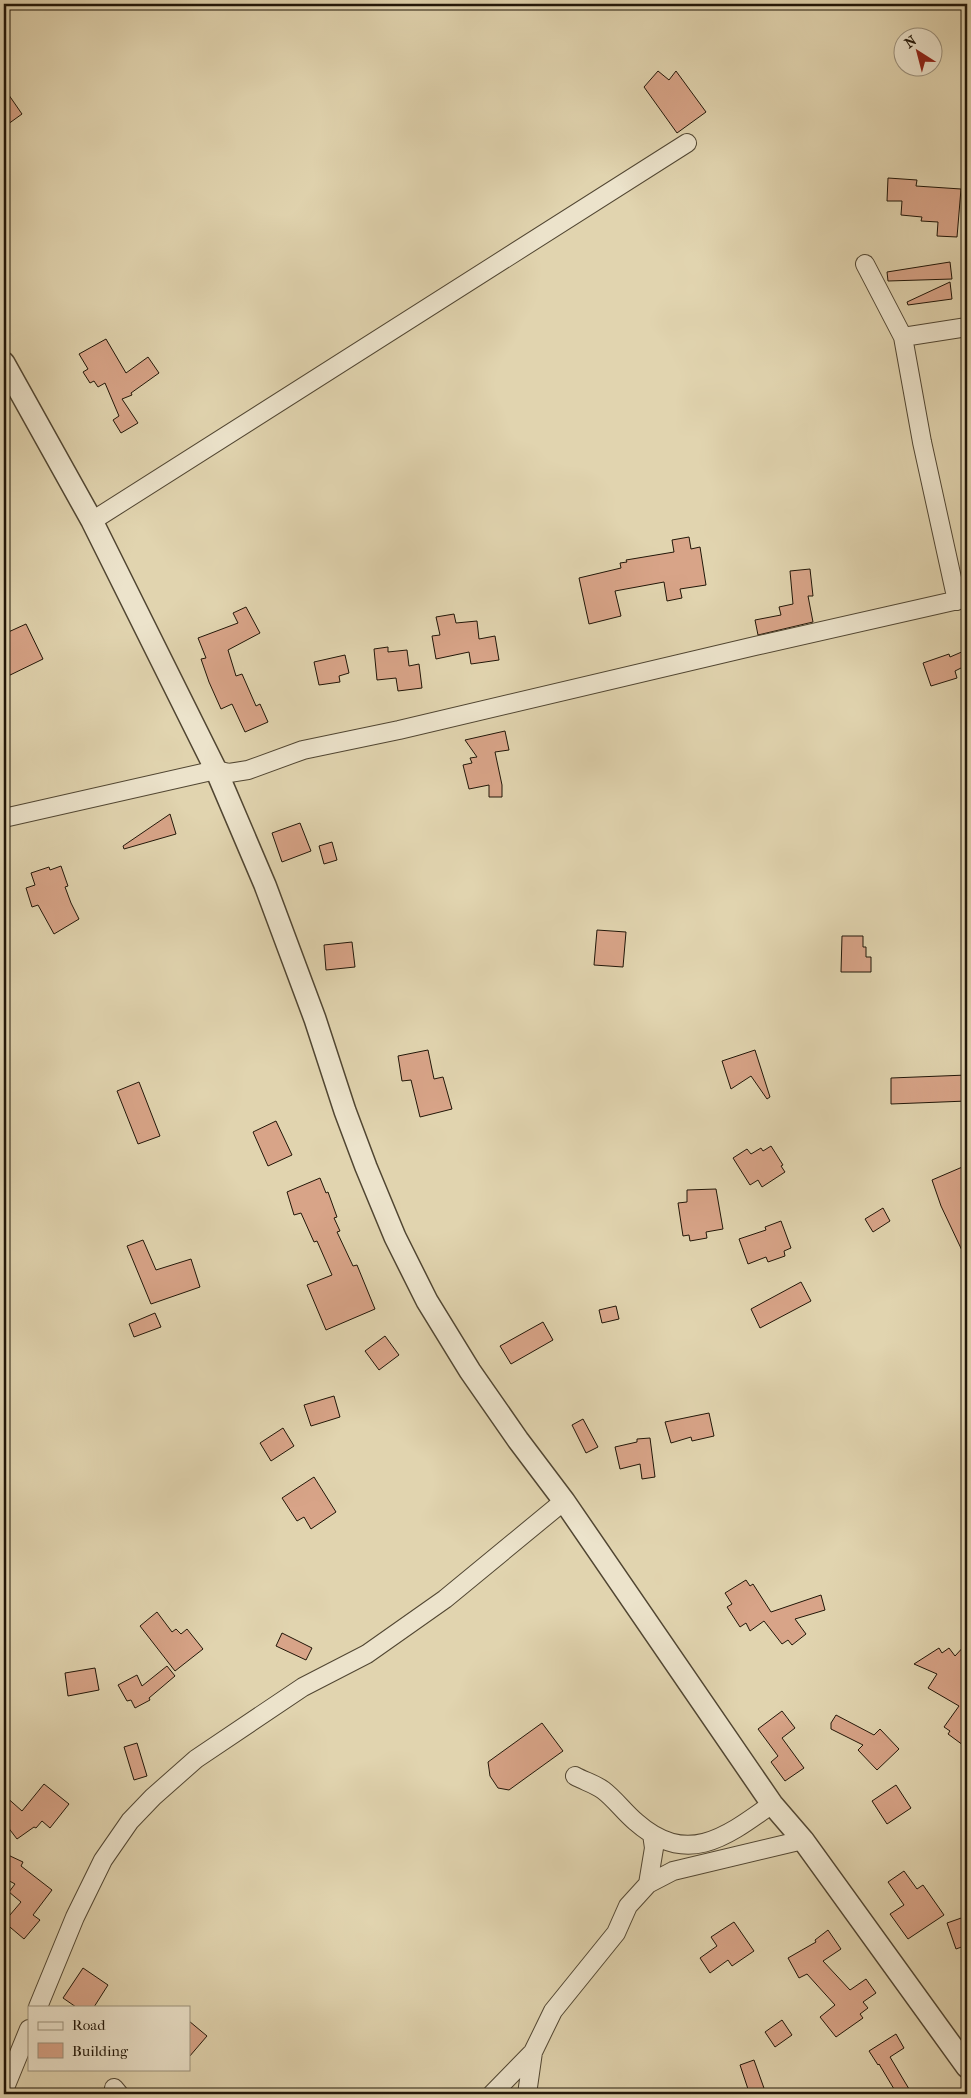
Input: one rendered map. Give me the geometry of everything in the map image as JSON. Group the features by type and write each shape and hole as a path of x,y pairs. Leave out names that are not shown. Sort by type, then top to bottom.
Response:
{"street":[{"path":"92,521 687,143"},
{"path":"4,818 216,770 228,773 248,770 303,750 399,730 962,599 922,442 903,337 865,264"},
{"path":"903,337 967,327"},
{"path":"4,363 92,521 216,770 265,885 315,1019 345,1111 395,1237 427,1301 470,1371 518,1440 564,1501 772,1804 803,1840 967,2067"},
{"path":"38,2006 75,1917 103,1860 130,1821 153,1797 196,1759 303,1687 367,1654 445,1599 564,1501"},
{"path":"575,1776 602,1790 636,1822 652,1834 666,1842 684,1846 702,1844 745,1824 772,1804"},
{"path":"648,1884 654,1848 652,1834"},
{"path":"527,2094 533,2052 553,2011 616,1933 628,1906 648,1884 673,1871 803,1840"},
{"path":"4,2090 28,2031"},
{"path":"492,2094 533,2052"}],"building":[{"path":"658,71 669,80 676,71 706,112 677,133 644,87"},
{"path":"4,88 22,114 4,127"},
{"path":"888,178 917,180 916,186 961,189 957,237 937,236 938,222 921,221 922,217 901,215 902,201 887,201"},
{"path":"950,262 952,279 888,281 887,272"},
{"path":"950,282 952,299 908,305 907,302"},
{"path":"106,339 126,373 148,357 159,373 131,393 132,395 122,399 138,423 121,433 113,420 119,416 105,383 98,387 94,381 90,383 83,372 88,369 79,354"},
{"path":"689,537 691,549 700,547 706,585 680,589 682,598 667,601 664,582 615,591 621,616 589,624 579,578 621,568 620,563 627,562 626,560 674,552 672,540"},
{"path":"810,569 813,596 808,596 813,622 758,635 755,620 781,615 779,607 793,604 790,571"},
{"path":"246,607 260,633 228,650 236,676 242,674 256,706 260,704 268,722 245,732 232,704 221,709 201,659 206,658 198,638 238,623 233,613"},
{"path":"454,614 456,623 477,621 479,639 495,636 499,660 471,664 469,652 436,659 432,636 440,635 436,617"},
{"path":"26,624 43,659 4,678 4,634"},
{"path":"388,647 388,652 407,650 409,666 419,664 422,688 398,691 396,678 377,680 374,649"},
{"path":"964,651 967,665 955,671 957,678 931,686 923,663 949,654 950,657"},
{"path":"345,655 349,673 339,676 340,682 319,685 314,662"},
{"path":"505,731 509,750 495,752 502,785 502,797 489,797 489,785 469,789 463,765 472,763 470,758 477,757 465,740"},
{"path":"170,814 176,834 124,849 123,846"},
{"path":"300,823 311,851 282,862 272,833"},
{"path":"332,842 337,860 324,864 319,846"},
{"path":"61,866 68,886 65,887 79,919 54,934 38,905 32,907 26,888 35,885 31,873 49,867 50,870"},
{"path":"597,930 626,932 623,967 594,965"},
{"path":"842,936 863,936 863,947 866,947 866,957 871,957 871,972 841,972"},
{"path":"352,942 355,967 326,970 324,945"},
{"path":"428,1050 434,1079 443,1077 452,1109 420,1117 411,1080 402,1081 398,1056"},
{"path":"755,1050 770,1097 767,1099 751,1076 731,1089 722,1061"},
{"path":"967,1075 967,1101 891,1104 891,1078"},
{"path":"139,1082 160,1136 138,1144 117,1091"},
{"path":"276,1121 292,1155 268,1166 253,1132"},
{"path":"771,1146 783,1165 781,1166 785,1172 762,1187 758,1180 750,1185 733,1158 747,1149 751,1154 761,1148 763,1151"},
{"path":"967,1165 967,1261 941,1206 932,1180"},
{"path":"320,1178 326,1193 328,1192 337,1217 334,1218 340,1231 337,1232 353,1266 357,1265 375,1309 326,1330 307,1285 332,1275 317,1241 314,1242 301,1213 294,1215 287,1192"},
{"path":"716,1189 723,1229 706,1232 707,1238 690,1241 689,1235 683,1236 678,1203 687,1202 687,1190"},
{"path":"883,1208 890,1221 873,1232 865,1219"},
{"path":"781,1221 791,1248 784,1251 785,1256 768,1262 766,1257 748,1264 739,1239 766,1230 765,1227"},
{"path":"143,1240 156,1270 191,1259 200,1287 151,1304 127,1246"},
{"path":"801,1282 811,1301 760,1328 751,1309"},
{"path":"616,1306 619,1319 602,1323 599,1310"},
{"path":"155,1313 161,1327 134,1337 129,1324"},
{"path":"543,1322 553,1340 511,1364 500,1346"},
{"path":"385,1336 399,1355 379,1370 365,1351"},
{"path":"334,1396 340,1417 311,1426 304,1405"},
{"path":"709,1413 714,1436 692,1441 691,1437 671,1443 665,1422"},
{"path":"583,1419 598,1447 586,1453 572,1425"},
{"path":"283,1428 294,1446 271,1461 260,1443"},
{"path":"650,1438 655,1477 642,1479 640,1464 620,1469 615,1447 637,1442 637,1439"},
{"path":"314,1477 336,1512 311,1529 304,1517 297,1521 282,1498"},
{"path":"746,1580 750,1586 753,1584 771,1612 821,1595 825,1610 795,1619 806,1634 792,1645 788,1640 782,1644 764,1621 750,1631 746,1623 740,1627 727,1607 732,1604 725,1593"},
{"path":"157,1612 172,1632 176,1629 181,1634 187,1629 203,1649 175,1671 140,1626"},
{"path":"282,1633 312,1648 306,1660 276,1646"},
{"path":"967,1643 967,1748 948,1734 950,1731 944,1727 959,1706 928,1688 937,1674 914,1664 939,1648 942,1653 949,1648 955,1656"},
{"path":"167,1666 175,1676 149,1698 150,1700 135,1708 131,1700 127,1701 118,1685 137,1675 142,1686"},
{"path":"95,1668 99,1690 68,1696 65,1673"},
{"path":"782,1711 795,1728 782,1738 804,1768 785,1781 771,1762 778,1756 758,1729"},
{"path":"836,1715 874,1735 880,1729 899,1749 877,1770 858,1750 863,1745 831,1729 831,1723"},
{"path":"542,1723 563,1751 509,1790 498,1788 490,1776 488,1762"},
{"path":"137,1743 147,1776 134,1780 124,1747"},
{"path":"44,1784 69,1804 50,1828 42,1821 36,1828 34,1827 17,1839 4,1822 4,1795 22,1811"},
{"path":"896,1785 911,1808 887,1824 872,1801"},
{"path":"8,1855 23,1862 21,1866 52,1890 33,1915 40,1920 24,1939 4,1922 21,1902 9,1892 15,1884 4,1878 4,1863"},
{"path":"904,1871 917,1889 923,1885 944,1915 908,1939 890,1914 904,1905 888,1882"},
{"path":"967,1916 967,1945 956,1949 947,1923"},
{"path":"734,1922 754,1951 732,1966 728,1960 710,1973 700,1958 717,1946 711,1937"},
{"path":"828,1930 841,1949 823,1961 850,1990 866,1979 876,1993 863,2002 868,2008 860,2014 863,2018 836,2037 820,2017 835,2005 807,1974 799,1978 788,1958 816,1942 815,1940"},
{"path":"83,1968 108,1985 95,2006 75,2006 63,1998"},
{"path":"782,2020 792,2035 775,2047 765,2032"},
{"path":"190,2022 207,2036 190,2056"},
{"path":"896,2034 904,2048 890,2057 912,2094 897,2094 869,2051"},
{"path":"754,2060 765,2091 748,2089 740,2065"}]}
